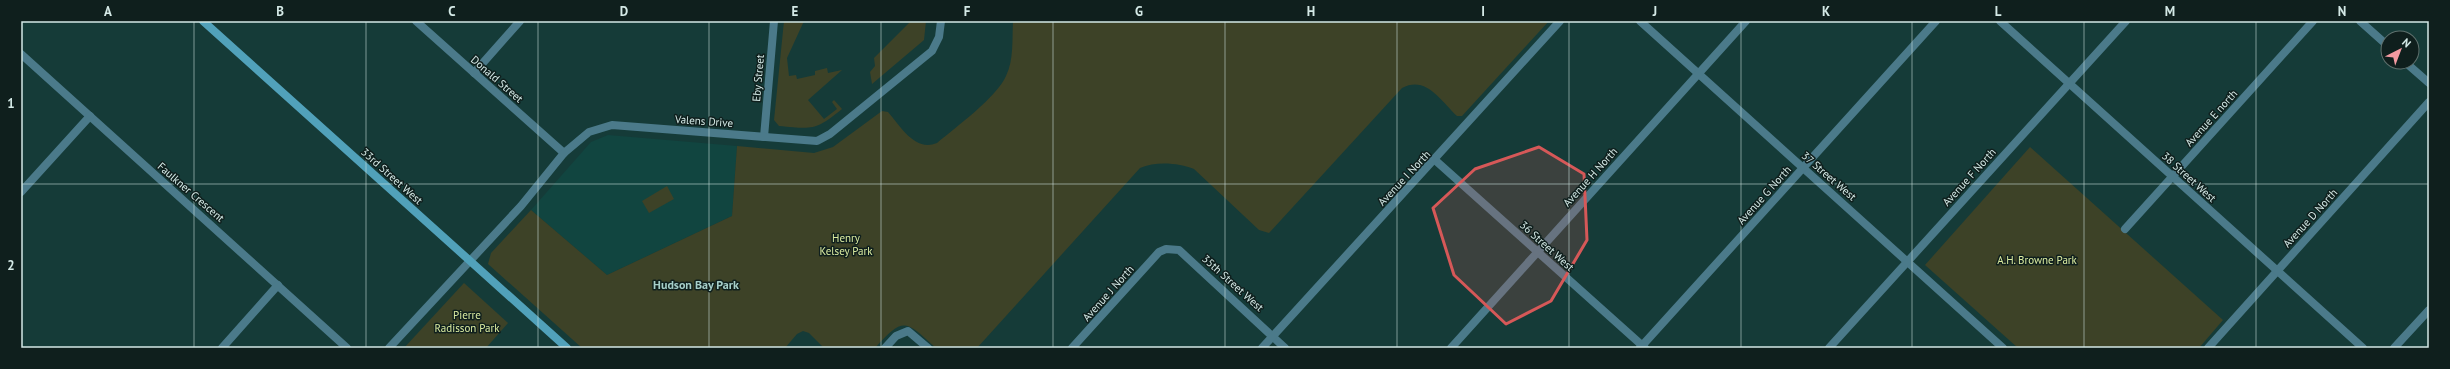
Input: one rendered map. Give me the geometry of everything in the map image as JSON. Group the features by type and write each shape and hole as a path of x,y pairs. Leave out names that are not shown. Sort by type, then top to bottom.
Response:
{"main road":[{"name":"33rd Street West","path":"203,21 469,262 567,348"}],"street":[{"name":"Donald Street","path":"416,21 564,153"},
{"path":"474,74 520,21"},
{"name":"Eby Street","path":"764,137 774,21"},
{"name":"Valens Drive","path":"469,262 521,206 564,153 589,132 612,125 817,141 824,138 932,51 939,37 941,21"},
{"name":"Avenue I North","path":"1262,348 1435,160 1560,21"},
{"name":"37 Street West","path":"1640,21 2003,348"},
{"name":"Avenue H North","path":"1451,348 1746,21"},
{"name":"Avenue G North","path":"1642,347 1936,21"},
{"name":"38 Street West","path":"2000,21 2363,348"},
{"name":"Avenue F North","path":"1829,348 2126,21"},
{"name":"Avenue E north","path":"2125,230 2313,21"},
{"path":"2360,21 2380,39"},
{"name":"Faulkner Crescent","path":"21,54 347,348"},
{"path":"2414,70 2429,83"},
{"name":"Avenue D North","path":"2208,348 2429,102"},
{"path":"21,192 90,116"},
{"name":"36 Street West","path":"1435,160 1642,347"},
{"name":"35th Street West","path":"1159,252 1166,249 1179,250 1285,348"},
{"name":"Avenue J North","path":"1072,348 1159,252"},
{"path":"389,348 469,262"},
{"path":"222,348 278,285"},
{"path":"2394,348 2429,310"},
{"path":"885,348 902,332 908,331 928,348"}],"highlighted area":[{"path":"1539,147 1584,174 1587,240 1551,301 1506,324 1454,275 1433,208 1475,169"}],"shaded area":[{"path":"608,135 737,146 732,216 607,275 531,210 591,142"}],"green space":[{"path":"784,21 804,21 787,58 789,76 796,75 797,79 815,75 815,71 827,68 828,73 842,70 808,100 824,119 837,109 832,102 834,100 842,109 826,121 813,127 799,128 779,126 774,120"},
{"path":"911,21 926,21 924,40 872,84 870,72 875,66 874,58"},
{"name":"Henry Kelsey Park","path":"1013,21 1549,21 1462,116 1457,116 1439,97 1426,87 1411,85 1402,88 1269,233 1259,230 1194,169 1181,165 1167,164 1153,164 1140,168 977,348 936,348 911,327 905,326 899,327 892,331 875,348 824,348 809,333 803,331 797,334 785,348 582,348 488,264 491,253 531,210 607,275 732,216 737,146 814,153 833,147 882,111 888,112 903,131 915,141 929,145 937,143 985,102 994,93 1006,76 1009,70 1012,49"},
{"name":"A.H. Browne Park","path":"2030,147 2223,320 2199,348 2018,348 1925,265"},
{"path":"667,186 674,199 649,213 642,201"},
{"name":"Pierre Radisson Park","path":"464,283 508,323 486,348 404,348"}],"district":[{"name":"Hudson Bay Park","path":"696,284"}]}
